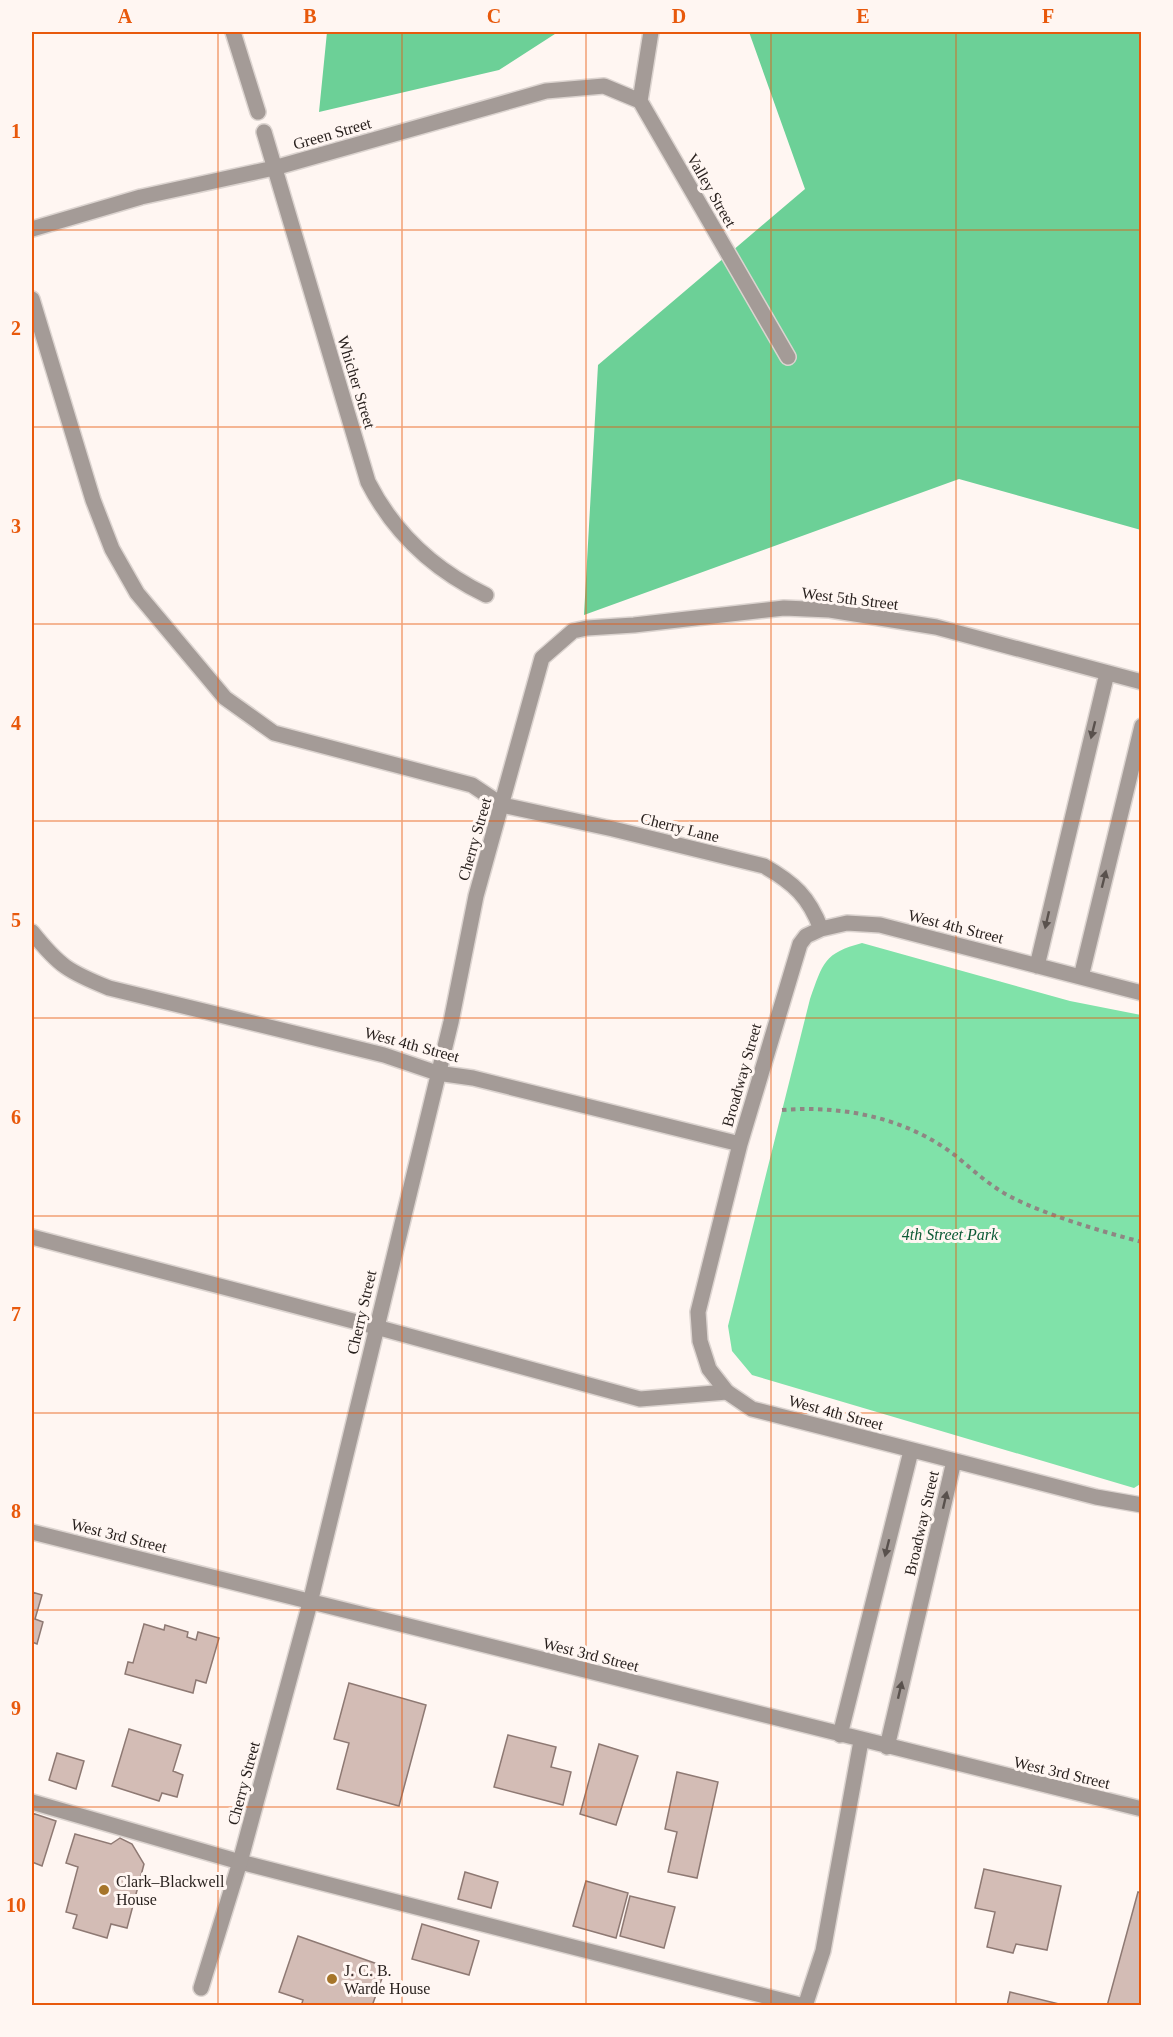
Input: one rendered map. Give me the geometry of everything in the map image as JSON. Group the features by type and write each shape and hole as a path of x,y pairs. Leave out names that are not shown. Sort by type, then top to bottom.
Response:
{"street":[{"path":"233,32 258,112"},
{"path":"640,101 651,32"},
{"name":"Green Street","path":"32,229 141,197 274,168 546,92 604,86 640,101"},
{"name":"Valley Street","path":"640,101 788,357"},
{"name":"Whicher Street","path":"264,132 368,482 382,508 407,539 436,565 486,595"},
{"path":"32,299 93,500 112,549 137,593 225,698 274,733 472,785 502,805"},
{"name":"West 5th Street","path":"554,646 573,631 587,628 634,626 784,609 830,610 936,627 1142,682"},
{"name":"Cherry Street","path":"201,1988 240,1862 310,1603 451,1022 476,896 542,658 554,646"},
{"path":"1037,966 1107,673"},
{"path":"1142,726 1081,977 1142,993"},
{"name":"Cherry Lane","path":"502,805 764,866 782,876 811,904 821,929"},
{"name":"West 4th Street","path":"821,929 847,923 880,925 1081,977"},
{"name":"Broadway Street","path":"723,1386 709,1369 699,1341 698,1312 740,1144 800,944 806,936 821,929"},
{"name":"West 4th Street","path":"32,932 48,953 72,973 109,988 384,1055 437,1073 473,1078 740,1144"},
{"path":"32,1237 376,1326 419,1340 640,1399 723,1386"},
{"name":"West 4th Street","path":"723,1386 752,1409 954,1461"},
{"name":"Broadway Street","path":"840,1735 911,1451"},
{"name":"Broadway Street","path":"887,1747 954,1461 1096,1497 1142,1505"},
{"name":"West 3rd Street","path":"32,1532 861,1741 1142,1809"},
{"path":"32,1802 240,1862 804,2006 823,1951 861,1741"}],"path":[{"path":"782,1110 834,1110 893,1122 919,1133 955,1155 982,1180 1028,1206 1142,1242"}],"green space":[{"path":"327,32 558,32 499,70 319,112"},
{"path":"749,32 1141,32 1141,530 959,479 584,615 598,365 805,189"},
{"name":"4th Street Park","path":"862,943 1070,1001 1141,1015 1142,1483 1134,1488 752,1375 732,1351 728,1326 810,999 818,976 827,961 840,951"}],"building":[{"path":"32,1592 42,1595 35,1619 43,1622 37,1644 32,1642"},
{"path":"144,1624 164,1630 165,1625 188,1632 187,1637 196,1640 198,1632 219,1638 206,1683 196,1680 193,1693 125,1674 128,1662 133,1663"},
{"path":"349,1683 426,1705 399,1806 337,1789 349,1743 334,1739"},
{"path":"129,1729 181,1745 173,1771 183,1775 177,1797 162,1793 159,1801 112,1786"},
{"path":"508,1735 556,1747 551,1767 571,1772 563,1805 494,1787"},
{"path":"599,1744 638,1756 616,1825 580,1814"},
{"path":"57,1753 84,1761 76,1789 49,1780"},
{"path":"677,1772 718,1782 697,1878 668,1872 677,1832 665,1829"},
{"path":"32,1813 56,1821 42,1866 32,1862"},
{"name":"Clark–Blackwell House","path":"75,1834 111,1844 120,1838 132,1844 144,1864 127,1928 111,1924 107,1938 73,1928 77,1915 66,1912 78,1867 66,1863"},
{"path":"984,1869 1061,1886 1047,1950 1016,1944 1013,1953 987,1947 995,1912 975,1908"},
{"path":"465,1872 498,1882 491,1908 458,1899"},
{"path":"586,1881 628,1893 616,1938 573,1926"},
{"path":"1138,1892 1142,1893 1142,2006 1107,2006"},
{"path":"630,1896 675,1907 664,1948 620,1936"},
{"path":"422,1924 479,1941 469,1975 412,1959"},
{"name":"J. C. B. Warde House","path":"298,1936 386,1967 372,2006 301,2006 303,2000 279,1992"},
{"path":"1010,1992 1059,2004 1058,2006 1007,2006"}],"place":[{"name":"Clark–Blackwell House","path":"104,1890"},
{"name":"J. C. B. Warde House","path":"332,1979"}]}
